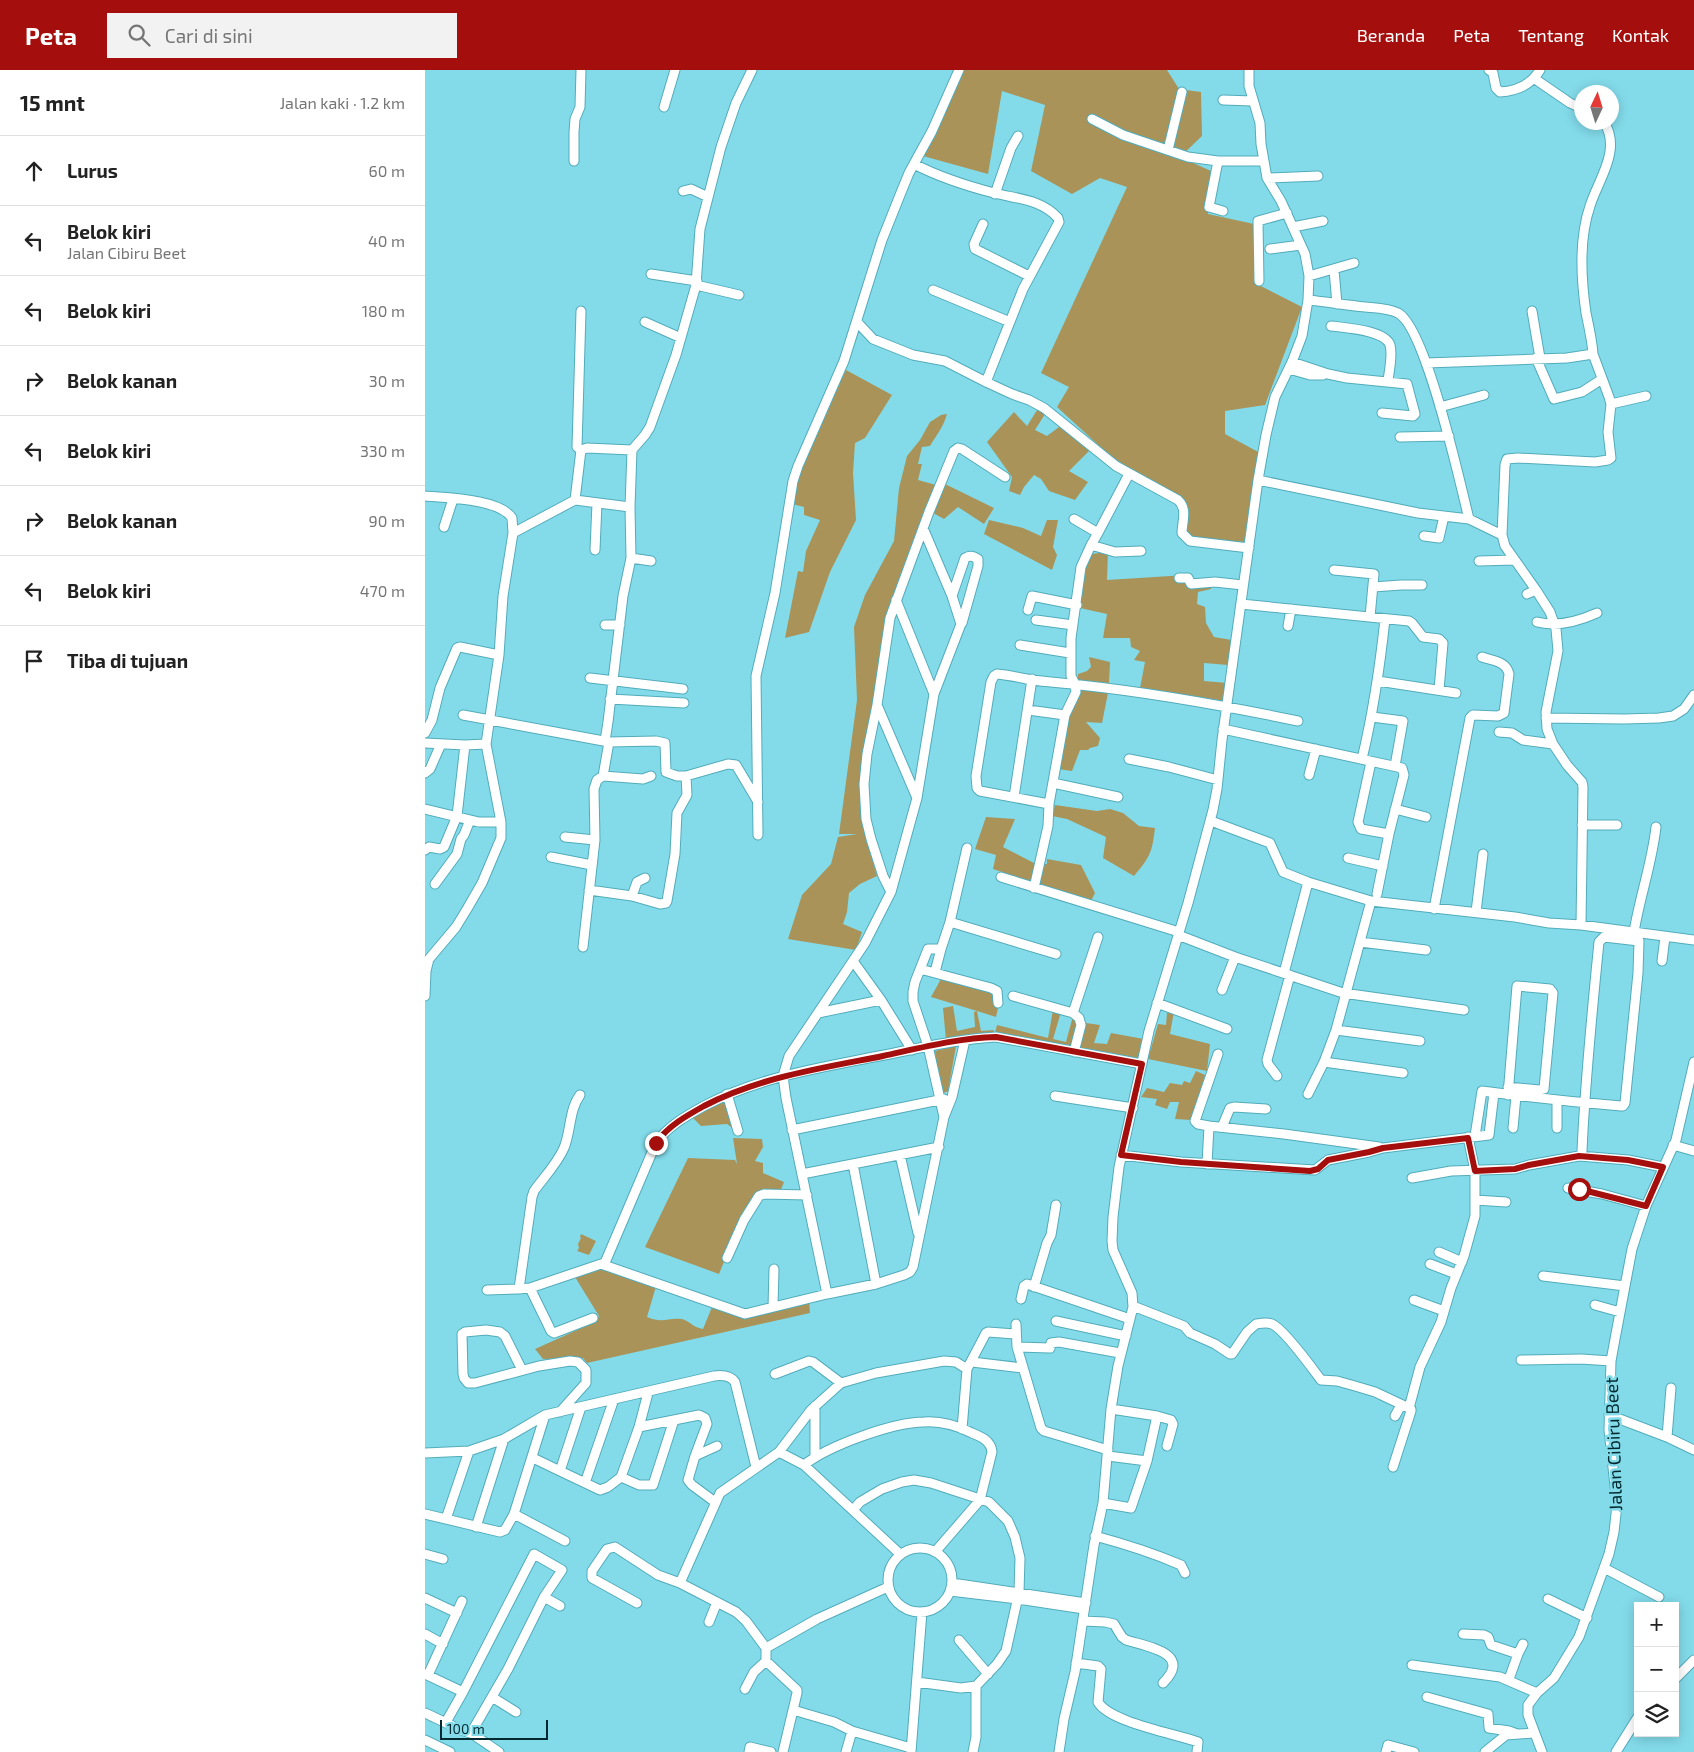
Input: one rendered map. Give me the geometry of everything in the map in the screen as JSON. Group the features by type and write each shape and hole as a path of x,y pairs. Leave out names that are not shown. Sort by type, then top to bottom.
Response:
{"street":[{"path":"575,161 574,132 575,119 580,107 581,70"},
{"path":"664,107 675,70"},
{"path":"758,835 759,802 755,723 756,676 775,593 793,481 844,361 882,240 914,164 932,131 959,70"},
{"path":"1059,1752 1083,1621 1095,1536 1103,1503 1111,1408 1120,1352 1131,1319 1133,1306 1132,1293 1113,1250 1112,1241 1113,1217 1121,1155 1157,1003 1211,821 1258,480 1275,397 1291,365 1302,336 1308,300 1309,276 1301,245 1287,213 1267,178 1263,161 1260,123 1249,86 1249,70"},
{"path":"1489,70 1493,72 1496,88 1499,92 1520,88 1535,79 1540,70"},
{"path":"603,776 612,681 623,596 631,558 632,450 645,436 650,427 681,338 697,283 700,229 728,122 747,72"},
{"path":"1535,79 1574,104"},
{"path":"1167,150 1182,92"},
{"path":"1223,100 1253,101"},
{"path":"1092,118 1123,135 1189,157 1217,161 1263,161"},
{"path":"1581,925 1582,782 1567,765 1553,744 1547,730 1546,718 1558,651 1555,624 1536,590 1505,546 1502,535 1505,461 1518,458 1565,461 1608,460 1611,457 1608,432 1611,404 1593,354 1586,310 1581,245 1590,206 1607,166 1610,150 1607,130"},
{"path":"995,194 1017,136"},
{"path":"1217,161 1209,207 1223,211"},
{"path":"914,164 932,174 995,194 1036,203 1058,218 1059,222 1029,276 985,382"},
{"path":"1267,178 1318,176"},
{"path":"683,191 691,189 708,197"},
{"path":"1259,281 1258,220 1287,213"},
{"path":"1293,227 1323,221"},
{"path":"983,224 975,248 1029,276"},
{"path":"1270,248 1301,245"},
{"path":"1309,276 1354,263"},
{"path":"1334,270 1337,304"},
{"path":"651,274 697,283 739,295"},
{"path":"933,290 1010,322"},
{"path":"1308,300 1392,310 1400,313 1416,336 1426,363 1449,436 1469,519"},
{"path":"581,311 577,447 581,450"},
{"path":"1532,311 1538,358 1554,399 1582,392 1602,379"},
{"path":"645,322 681,338"},
{"path":"857,322 873,339 913,355 945,361 985,382 1044,408 1095,450 1129,474 1145,481 1182,504 1184,515 1182,533 1190,541 1249,548"},
{"path":"1331,326 1379,334 1386,339 1390,346 1388,381"},
{"path":"1426,363 1567,358 1593,354"},
{"path":"1291,365 1310,375 1328,374 1362,381 1388,381 1407,384 1415,414 1408,417 1382,414"},
{"path":"1440,407 1484,396"},
{"path":"1611,404 1646,396"},
{"path":"1400,437 1449,436"},
{"path":"581,450 587,448 632,450"},
{"path":"891,892 883,876 871,839 865,804 864,784 867,754 877,705 887,634 896,600 954,451 958,448 1005,477"},
{"path":"575,500 581,450"},
{"path":"1078,684 1071,676 1070,653 1081,566 1129,474"},
{"path":"1258,480 1418,513 1469,519 1502,535"},
{"path":"425,496 476,502 505,511 512,518 513,533 503,596 499,655 486,744 501,822 501,838 482,883 456,928 429,959 426,971 425,996"},
{"path":"445,527 453,499"},
{"path":"513,533 575,500 630,507"},
{"path":"595,550 597,503"},
{"path":"1424,536 1439,538 1444,516"},
{"path":"1074,519 1098,533"},
{"path":"923,528 952,596 961,624"},
{"path":"1091,545 1115,552 1141,551"},
{"path":"827,1294 792,1130 783,1076 789,1056 865,943 891,892 917,798 934,694 961,624 978,566 977,559 974,557 965,558 952,596"},
{"path":"631,558 651,561"},
{"path":"1479,561 1514,560"},
{"path":"1334,570 1374,574 1370,618"},
{"path":"1179,578 1188,578 1191,584 1215,582 1243,585"},
{"path":"1373,587 1422,585"},
{"path":"1527,594 1536,590"},
{"path":"1029,610 1032,596 1077,605"},
{"path":"896,600 934,694"},
{"path":"1241,604 1409,621 1423,637 1442,641 1443,643 1439,690"},
{"path":"1288,626 1291,609"},
{"path":"1537,622 1555,624 1587,618 1597,614"},
{"path":"1385,619 1358,822 1361,829 1389,834"},
{"path":"1035,620 1073,625"},
{"path":"605,625 620,625"},
{"path":"1020,645 1070,653"},
{"path":"425,732 434,713 440,688 457,648 499,655"},
{"path":"1434,909 1470,718 1473,715 1498,716 1504,713 1509,674 1507,668 1502,663 1482,657"},
{"path":"1049,804 985,793 977,788 976,776 982,733 994,676 1000,674 1078,684 1227,706 1299,721"},
{"path":"591,678 683,689"},
{"path":"1014,797 1032,679"},
{"path":"1378,681 1456,692"},
{"path":"1034,888 1048,826 1049,804 1065,715 1074,698 1078,684"},
{"path":"1546,718 1623,719 1673,716 1684,709 1694,695"},
{"path":"610,699 684,703"},
{"path":"877,705 917,798"},
{"path":"1028,710 1065,715"},
{"path":"463,716 607,741 663,742 665,745 667,772 677,776 686,776 728,764 736,765 759,802"},
{"path":"1372,717 1403,721 1395,766"},
{"path":"1223,729 1395,766 1401,768 1404,772 1383,866 1360,942 1347,994 1324,1062 1308,1094"},
{"path":"1499,732 1512,734 1523,740 1553,744"},
{"path":"425,743 486,744"},
{"path":"425,773 430,769 441,744"},
{"path":"425,850 429,847 444,847 457,816 465,745"},
{"path":"1309,776 1315,749"},
{"path":"1129,759 1218,780"},
{"path":"583,947 595,840 594,789 597,780 603,776 643,778 651,776"},
{"path":"589,890 632,896 661,904 666,903 675,854 677,813 687,795 686,776"},
{"path":"1053,783 1118,796"},
{"path":"425,809 470,820 501,822"},
{"path":"1395,809 1426,817"},
{"path":"435,884 457,854 461,839 470,820"},
{"path":"1211,821 1270,843 1282,870 1308,882 1374,898 1434,909 1476,912 1549,923 1581,925 1638,935 1694,939"},
{"path":"1582,825 1617,825"},
{"path":"1511,1093 1557,1101 1621,1106 1625,1103 1638,973 1639,902 1651,859 1656,827"},
{"path":"565,837 595,840"},
{"path":"935,972 950,922 967,848"},
{"path":"1476,912 1483,854"},
{"path":"551,858 592,865"},
{"path":"1348,858 1383,866"},
{"path":"1001,877 1178,933 1235,957 1347,994 1464,1010"},
{"path":"632,896 637,882 645,878"},
{"path":"1277,1076 1267,1064 1267,1060 1308,882"},
{"path":"950,922 1056,954"},
{"path":"1582,1151 1584,1103 1599,942 1604,937 1638,935"},
{"path":"1073,1013 1098,936"},
{"path":"1663,961 1665,937"},
{"path":"1360,942 1425,950"},
{"path":"941,949 928,949 913,992 913,1001 928,1046 944,1117"},
{"path":"1222,990 1235,957"},
{"path":"853,961 881,1000 912,1050"},
{"path":"920,968 997,990 998,1003"},
{"path":"1395,1416 1405,1406 1420,1367 1441,1322 1462,1262 1475,1216 1475,1171 1472,1137 1482,1091 1511,1093 1544,1089 1553,993 1550,990 1517,986 1511,1093 1513,1128"},
{"path":"1013,996 1073,1013 1079,1018 1081,1025 1074,1052"},
{"path":"818,1013 881,1000"},
{"path":"1157,1003 1227,1029"},
{"path":"1336,1030 1420,1041"},
{"path":"604,1265 656,1143 663,1133 695,1111 727,1094 783,1076 928,1046 996,1037 1142,1064"},
{"path":"487,1290 519,1290 529,1288 595,1265 604,1265 741,1314 750,1314 827,1294 876,1284 910,1272 913,1266 944,1117 952,1097 965,1040"},
{"path":"1218,1054 1195,1121 1198,1124 1383,1148"},
{"path":"1324,1062 1403,1073"},
{"name":"Jalan Cibiru Beet","path":"1542,1752 1528,1715 1528,1704 1554,1678 1579,1637 1605,1568 1614,1532 1617,1506 1609,1430 1611,1361 1632,1249 1646,1206 1673,1146 1681,1121 1694,1062"},
{"path":"1121,1155 1207,1164 1310,1171 1318,1169 1328,1160 1383,1148 1489,1135 1494,1093"},
{"path":"727,1094 737,1131"},
{"path":"519,1290 532,1197 534,1191 564,1148 570,1128 572,1109 580,1095"},
{"path":"1055,1096 1133,1108"},
{"path":"792,1130 952,1097"},
{"path":"1557,1101 1557,1128"},
{"path":"1222,1127 1230,1108 1266,1109"},
{"path":"1207,1164 1209,1126"},
{"path":"1673,1146 1694,1151"},
{"path":"802,1174 939,1147"},
{"path":"900,1155 919,1235"},
{"path":"1412,1178 1451,1171 1515,1169 1579,1156 1628,1160 1663,1167"},
{"path":"853,1164 876,1284"},
{"path":"1568,1188 1602,1194 1646,1206"},
{"path":"727,1258 744,1220 759,1196 764,1194 807,1194"},
{"path":"1475,1200 1506,1202"},
{"path":"1035,1287 1051,1235 1056,1206"},
{"path":"1439,1252 1462,1262"},
{"path":"1430,1264 1457,1274"},
{"path":"773,1307 774,1268"},
{"path":"1543,1276 1625,1286"},
{"path":"1021,1299 1025,1285 1131,1319"},
{"path":"529,1288 551,1331 554,1332 593,1318"},
{"path":"1414,1300 1444,1311"},
{"path":"1595,1305 1620,1312"},
{"path":"1133,1306 1184,1326 1190,1333 1215,1344 1230,1354 1232,1354 1247,1332 1256,1324 1271,1324 1277,1327 1321,1380 1337,1381 1375,1392 1411,1409 1393,1467"},
{"path":"1056,1321 1126,1336"},
{"path":"1016,1324 1017,1347 1041,1428 1044,1431 1108,1453 1147,1461"},
{"path":"522,1370 505,1336 500,1332 493,1330 463,1332 461,1336 463,1374 466,1382 475,1383 522,1370 570,1361 578,1362 583,1366 586,1370 586,1383 560,1412"},
{"path":"962,1429 970,1365 988,1332 1015,1334"},
{"path":"1017,1347 1050,1348 1051,1343 1059,1342 1120,1352"},
{"path":"1521,1360 1581,1359 1611,1361"},
{"path":"775,1374 809,1361 841,1383"},
{"path":"680,1583 706,1527 715,1502 723,1490 779,1452 815,1406 841,1383 876,1373 944,1361 970,1365 1023,1368"},
{"path":"425,1453 469,1451 504,1439 545,1415 648,1393 714,1376 726,1376 733,1380 756,1467"},
{"path":"1667,1437 1671,1388"},
{"path":"533,1458 600,1490 608,1487 621,1478 639,1427 648,1393"},
{"path":"585,1483 614,1399"},
{"path":"560,1471 581,1406"},
{"path":"815,1406 815,1456"},
{"path":"1111,1408 1157,1416 1173,1421 1167,1446"},
{"path":"425,1514 503,1532 508,1527 514,1514 545,1415"},
{"path":"639,1427 699,1415 705,1418 707,1424 688,1482 715,1502"},
{"path":"1609,1415 1667,1437 1694,1450"},
{"path":"1103,1503 1131,1508 1147,1461 1157,1416"},
{"path":"621,1478 639,1485 653,1485 674,1420"},
{"path":"803,1465 815,1456 842,1444 912,1423 935,1422 962,1429 978,1435 989,1442 992,1446 992,1452 980,1500 935,1552"},
{"path":"476,1526 504,1439"},
{"path":"695,1456 717,1446"},
{"path":"445,1519 469,1451"},
{"path":"779,1452 803,1465 900,1554"},
{"path":"853,1510 860,1502 882,1489 914,1480 931,1483 989,1502 1008,1521 1011,1529 1020,1558 1018,1596 1006,1651 997,1664 976,1686 961,1688 917,1682"},
{"path":"514,1514 565,1541"},
{"path":"1095,1536 1164,1557 1181,1565 1185,1573"},
{"path":"637,1603 592,1578 592,1571 610,1547 615,1547 658,1574 680,1583 741,1616 766,1648 766,1661 797,1690 783,1752"},
{"path":"920,1548 935,1552 941,1556 950,1568 951,1587 939,1606 922,1612 915,1612 903,1608 893,1599 888,1587 888,1571 900,1554 909,1549 920,1548"},
{"path":"425,1554 443,1559"},
{"path":"446,1722 534,1554 562,1570 544,1598 508,1669 471,1733"},
{"path":"1605,1568 1659,1597"},
{"path":"766,1648 817,1619 888,1587"},
{"path":"951,1587 1085,1606"},
{"path":"425,1598 457,1613"},
{"path":"544,1598 560,1606"},
{"path":"1548,1599 1587,1618"},
{"path":"462,1601 443,1644 427,1672 463,1692"},
{"path":"709,1622 717,1602"},
{"path":"793,1710 834,1722 852,1731 911,1750 922,1612"},
{"path":"1083,1621 1114,1624 1126,1640 1162,1651 1169,1656 1173,1661 1172,1670 1170,1676 1163,1683"},
{"path":"425,1634 443,1644"},
{"path":"1463,1634 1485,1635 1488,1637 1491,1645 1518,1654"},
{"path":"959,1640 988,1674"},
{"path":"1509,1679 1523,1644"},
{"path":"745,1689 754,1672 766,1661"},
{"path":"1076,1663 1101,1668 1098,1702 1103,1708 1128,1721 1199,1742 1197,1752"},
{"path":"1413,1665 1500,1676 1537,1693"},
{"path":"1679,1676 1692,1665"},
{"path":"973,1752 976,1737 976,1686"},
{"path":"492,1697 516,1712"},
{"path":"1427,1697 1488,1714 1489,1728 1509,1730 1517,1734"},
{"path":"425,1713 471,1733 499,1752"},
{"path":"1616,1752 1634,1723"},
{"path":"846,1752 852,1731"},
{"path":"1485,1752 1505,1735 1534,1733"},
{"path":"426,1743 451,1752"},
{"path":"1386,1752 1388,1745 1414,1752"},
{"path":"749,1752 750,1748 771,1752"}],"shaded area":[{"path":"961,70 1167,70 1179,89 1201,92 1202,136 1180,157 1211,171 1208,214 1254,224 1259,285 1302,307 1265,405 1225,411 1225,434 1262,454 1249,542 1197,541 1187,538 1184,509 1106,452 1057,407 1069,387 1041,373 1127,187 1100,178 1072,194 1031,171 1045,105 1002,91 988,174 923,156"},
{"path":"846,370 892,395 865,438 855,443 853,473 856,520 830,572 809,632 785,638 798,571 803,572 806,551 820,520 804,515 804,507 792,504 796,473"},
{"path":"1039,407 1047,411 1035,430 1047,436 1063,424 1091,449 1069,471 1088,482 1075,500 1049,491 1041,479 1034,475 1020,495 1009,491 1012,477 987,442 1014,412 1027,426"},
{"path":"947,414 942,427 930,446 922,447 918,464 922,464 918,480 936,485 887,633 865,776 868,833 865,834 877,876 860,884 849,893 847,912 843,924 862,932 856,950 788,939 802,895 831,864 838,837 857,834 839,834 857,700 854,627 865,595 894,541 899,488 907,456 920,440 930,422 941,415"},
{"path":"945,484 994,508 984,524 958,507 944,519 933,513"},
{"path":"989,520 1023,528 1041,536 1047,520 1058,520 1053,547 1057,555 1052,570 984,534"},
{"path":"1108,552 1107,580 1186,575 1191,584 1211,583 1211,589 1198,592 1197,604 1205,607 1206,623 1214,637 1232,640 1228,665 1204,663 1204,681 1227,683 1225,701 1140,688 1145,662 1134,660 1140,651 1131,647 1130,638 1103,638 1107,614 1080,608 1085,566 1091,554"},
{"path":"1089,657 1110,662 1109,683 1078,681 1078,674 1087,671 1091,667"},
{"path":"1109,688 1102,723 1086,722 1100,738 1098,746 1088,750 1080,750 1072,771 1058,769 1068,716 1077,702 1078,689"},
{"path":"1055,805 1097,811 1110,809 1123,813 1139,826 1155,828 1153,843 1144,864 1134,876 1103,858 1106,837 1067,819 1052,816"},
{"path":"986,817 1015,819 1003,847 1034,863 1047,864 1047,859 1081,865 1095,893 1091,901 993,869 996,855 975,849"},
{"path":"942,977 1002,990 996,1017 931,997"},
{"path":"953,1006 957,1031 975,1027 974,1012 977,1011 981,1031 994,1030 993,1034 946,1040 943,1008"},
{"path":"1053,1010 1061,1012 1053,1039 1066,1042 1073,1016 1078,1018 1071,1050 995,1033 997,1025 1048,1038"},
{"path":"1174,1011 1170,1034 1210,1044 1207,1071 1148,1059 1158,1024 1166,1025 1167,1013"},
{"path":"1086,1023 1100,1025 1094,1043 1107,1044 1111,1033 1149,1040 1144,1062 1079,1049"},
{"path":"956,1046 948,1091 939,1095 935,1051"},
{"path":"1196,1071 1205,1075 1191,1120 1175,1119 1179,1102 1170,1102 1167,1109 1155,1105 1157,1099 1141,1097 1147,1088 1164,1092 1170,1083 1182,1085 1184,1081 1190,1083"},
{"path":"725,1096 735,1130 727,1124 701,1126 692,1117"},
{"path":"733,1138 762,1139 763,1147 755,1161 763,1163 763,1173 784,1182 780,1192 756,1195 742,1217 719,1274 645,1247 688,1158 735,1160 737,1164"},
{"path":"581,1234 596,1241 589,1255 577,1251"},
{"path":"604,1265 657,1283 647,1317 653,1319 682,1319 703,1329 712,1307 741,1317 809,1300 810,1313 587,1363 583,1358 543,1359 535,1349 595,1322 599,1316 575,1277"}],"route":[{"path":"656,1143 671,1126 695,1111 727,1094 756,1084 783,1076 928,1046 996,1037 1142,1064 1121,1155 1181,1162 1310,1171 1318,1169 1328,1160 1383,1148 1468,1138 1475,1171 1515,1169 1579,1156 1628,1160 1663,1167 1646,1206 1579,1189"}]}
